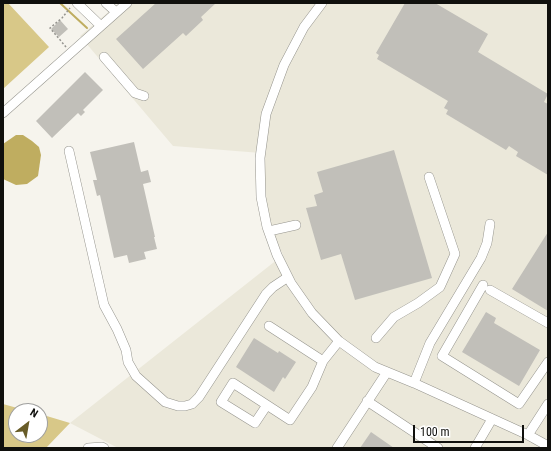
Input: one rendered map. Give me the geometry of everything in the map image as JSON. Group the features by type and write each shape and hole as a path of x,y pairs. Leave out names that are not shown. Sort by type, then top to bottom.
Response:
{"street":[{"path":"106,3 116,12"},
{"path":"3,113 127,3"},
{"path":"322,3 304,26 284,65 266,114 260,161 261,197 268,231 290,283 312,313 339,341 375,367 414,383 528,435 548,446"},
{"path":"75,4 101,26"},
{"path":"104,57 135,93 144,96"},
{"path":"69,151 104,305 120,336 126,350 128,362 136,376 165,402 178,406 185,406 192,404 196,400 266,294 273,287 288,277"},
{"path":"376,338 394,317 418,303 440,287 455,254 429,176"},
{"path":"414,383 430,343 482,258 487,244 490,224"},
{"path":"268,231 296,225"},
{"path":"548,323 486,287 442,356 519,404 548,362"},
{"path":"269,326 323,362"},
{"path":"267,405 254,423 221,402 233,383 267,405 290,420 312,387 323,362 339,341"},
{"path":"337,448 387,372"},
{"path":"368,401 438,448"},
{"path":"528,435 548,405"},
{"path":"475,448 492,419"},
{"path":"88,448 104,448"}],"path":[{"path":"71,52 50,28 75,4"}],"shaded area":[{"path":"3,3 8,3 49,47 3,89"},
{"path":"119,3 548,3 548,448 118,448 70,423 283,255 258,196 261,153 173,146 80,36"},
{"path":"16,135 23,135 32,141 39,147 41,155 38,176 27,184 16,185 3,179 3,144"},
{"path":"3,404 8,405 8,443 48,443 48,416 70,423 46,448 3,448"}],"building":[{"path":"156,3 216,3 201,17 203,20 186,36 183,33 143,69 116,39"},
{"path":"405,3 435,3 488,34 478,52 548,94 544,102 548,104 548,175 516,156 518,152 509,146 506,150 446,114 448,110 444,108 448,101 377,59 379,55 376,53"},
{"path":"60,20 68,29 59,37 51,29"},
{"path":"85,72 103,90 83,110 85,112 81,116 78,113 52,138 36,121"},
{"path":"134,142 141,172 148,170 151,182 143,184 157,249 144,252 146,259 129,263 127,255 114,258 100,195 97,196 93,180 97,180 90,152"},
{"path":"394,150 432,278 355,300 341,254 321,260 306,208 317,206 314,195 323,192 317,172"},
{"path":"548,232 548,311 512,289"},
{"path":"486,312 496,318 494,323 540,350 519,386 462,352"},
{"path":"254,338 296,362 285,379 283,377 274,392 236,367"},
{"path":"371,432 394,448 360,448"}],"waterway":[{"path":"60,3 87,28"}]}
